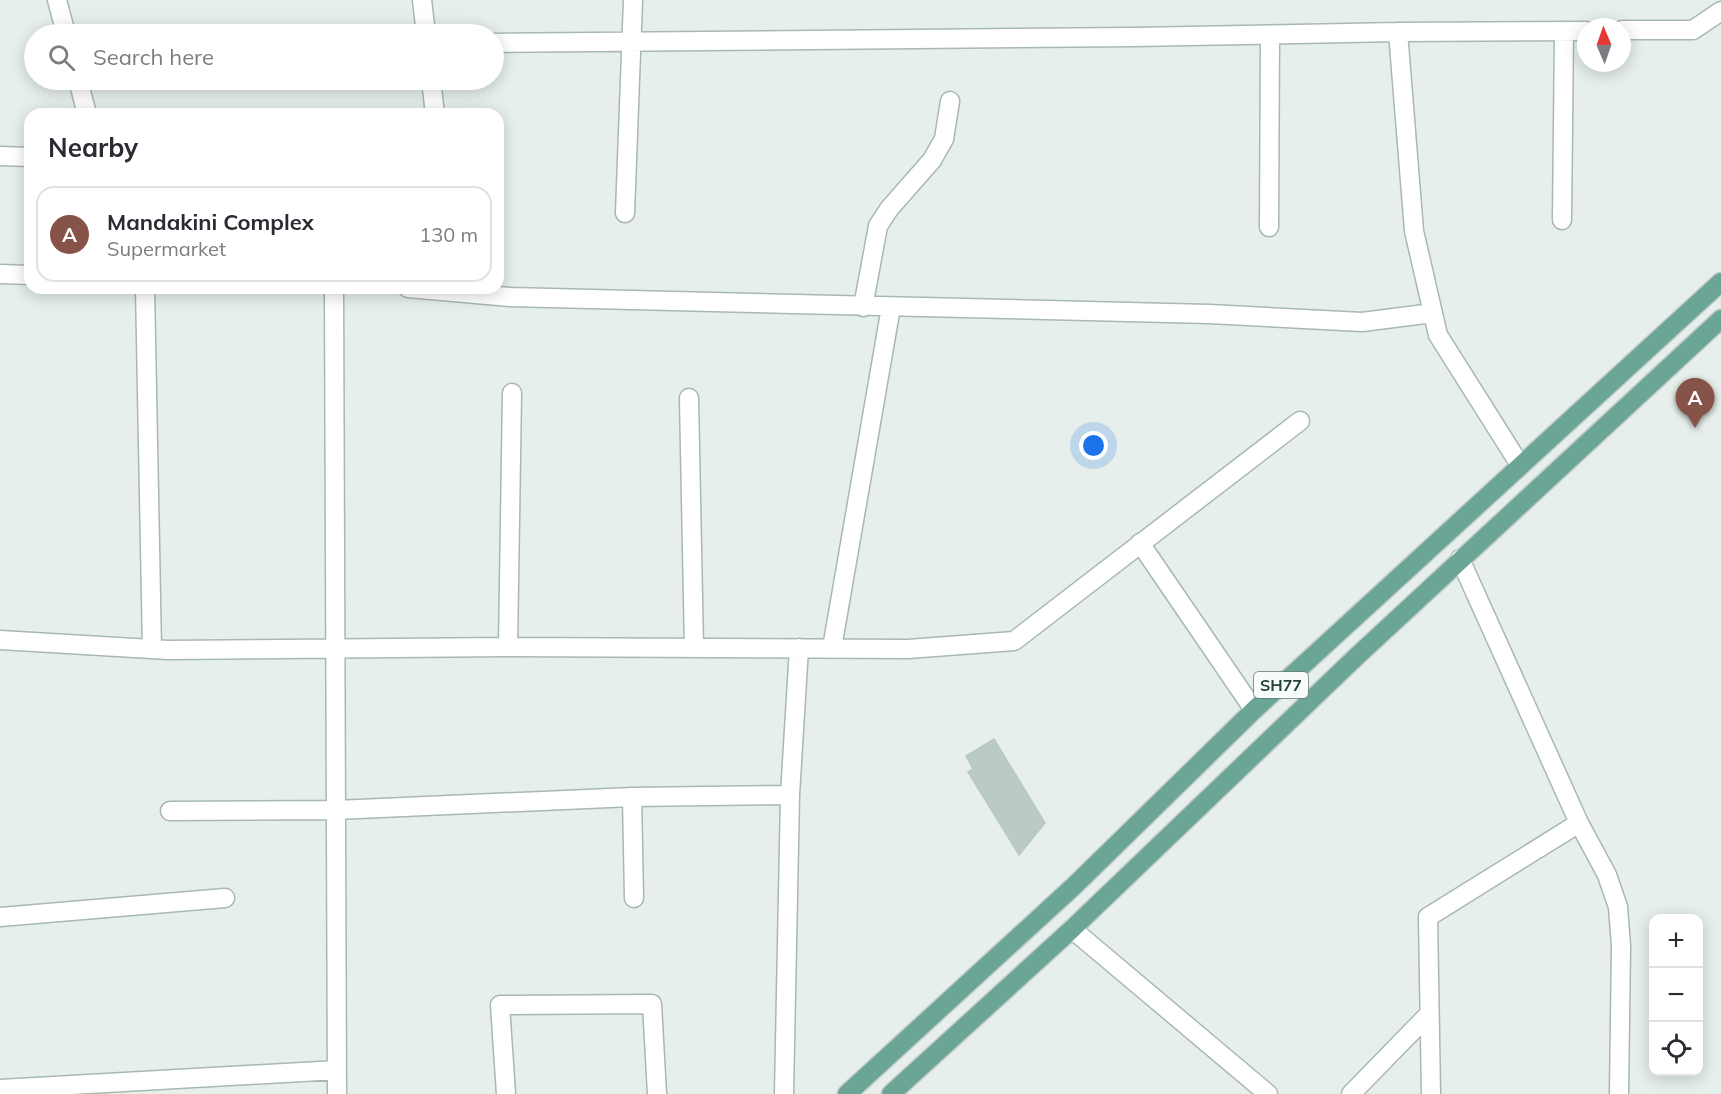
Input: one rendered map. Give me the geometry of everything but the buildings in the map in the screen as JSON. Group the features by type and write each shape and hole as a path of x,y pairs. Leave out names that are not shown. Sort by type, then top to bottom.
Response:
{"main road":[{"name":"SH77","path":"847,1094 1074,886 1254,710 1721,282"},
{"name":"SH77","path":"891,1094 1072,929 1347,665 1721,319"}],"street":[{"path":"57,0 63,24"},
{"path":"422,0 425,24"},
{"path":"625,213 633,0"},
{"path":"1631,30 1693,30 1721,11"},
{"path":"1562,220 1564,31"},
{"path":"504,43 1577,31"},
{"path":"1398,32 1414,231 1438,334 1520,465"},
{"path":"1269,227 1270,34"},
{"path":"81,90 85,108"},
{"path":"432,90 434,108"},
{"path":"863,307 878,226 889,209 932,160 944,139 950,100"},
{"path":"0,156 24,157"},
{"path":"0,274 24,275"},
{"path":"145,294 152,649"},
{"path":"334,294 337,1094"},
{"path":"476,294 510,297 863,307 1209,314 1362,322 1433,314"},
{"path":"832,648 891,307"},
{"path":"508,647 512,393"},
{"path":"689,398 694,648"},
{"path":"0,640 152,649 508,647 908,649 1014,641 1300,421"},
{"path":"1140,543 1254,710"},
{"path":"1460,559 1579,823 1607,874 1618,907 1622,946 1619,1094"},
{"path":"784,1094 790,795 799,648"},
{"path":"170,811 336,810 632,797 790,795"},
{"path":"632,797 634,898"},
{"path":"1431,1094 1428,917 1579,823"},
{"path":"0,917 225,898"},
{"path":"1072,929 1268,1094"},
{"path":"506,1094 500,1005 640,1004 652,1004 657,1094"},
{"path":"1351,1094 1429,1014"},
{"path":"1,1094 0,1087 337,1070"}],"place":[{"name":"Mandakini Complex","path":"1695,428"}]}
